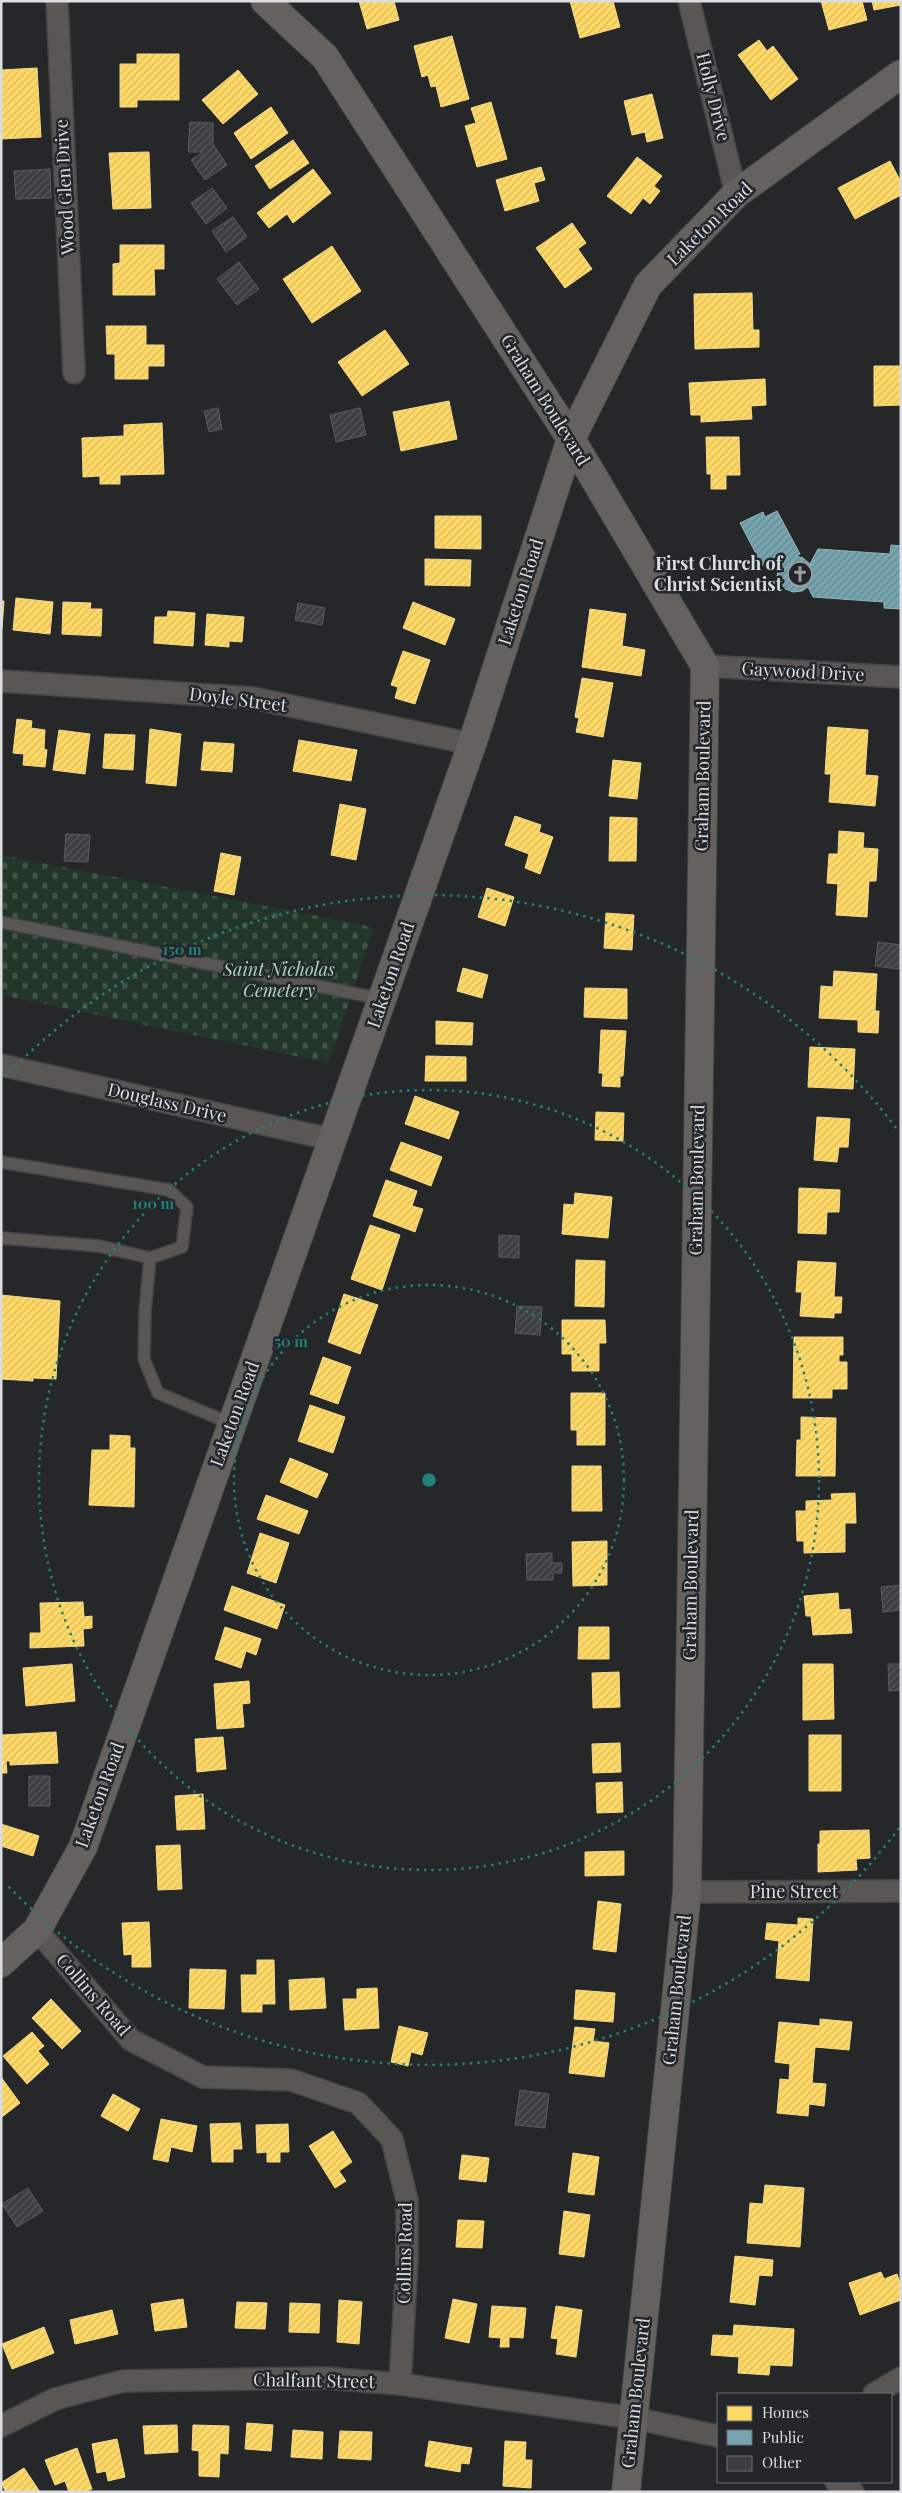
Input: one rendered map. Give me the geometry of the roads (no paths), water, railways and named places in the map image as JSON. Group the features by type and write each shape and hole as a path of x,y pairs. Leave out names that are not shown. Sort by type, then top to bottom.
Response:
{"street":[{"name":"Wood Glen Drive","path":"56,1 74,374"},
{"name":"Graham Boulevard","path":"265,1 325,57 571,439 705,666 687,1892 626,2492"},
{"name":"Holly Drive","path":"689,1 736,194"},
{"name":"Laketon Road","path":"1,1963 37,1930 83,1847 334,1140 472,744 571,439 648,286 736,194 901,74"},
{"name":"Gaywood Drive","path":"705,666 901,677"},
{"name":"Doyle Street","path":"1,681 253,698 472,744"},
{"name":"Douglass Drive","path":"1,1066 334,1140"},
{"name":"Pine Street","path":"687,1892 901,1891"},
{"name":"Collins Road","path":"37,1930 131,2040 203,2077 292,2080 358,2103 392,2139 407,2200 407,2260 400,2384"},
{"name":"Chalfant Street","path":"1,2426 55,2399 123,2381 325,2378 400,2384 634,2418 717,2436"},
{"path":"876,2393 901,2378"},
{"path":"838,2483 853,2492"}],"lane":[{"path":"1,922 383,999"},
{"path":"1,1162 169,1190 187,1207 182,1247 150,1258 99,1246 1,1238"},
{"path":"150,1258 145,1312 144,1359 158,1393 232,1424"}],"place":[{"name":"First Church of Christ Scientist","path":"800,574"}],"park label":[{"name":"Saint Nicholas Cemetery","path":"279,980"}]}
